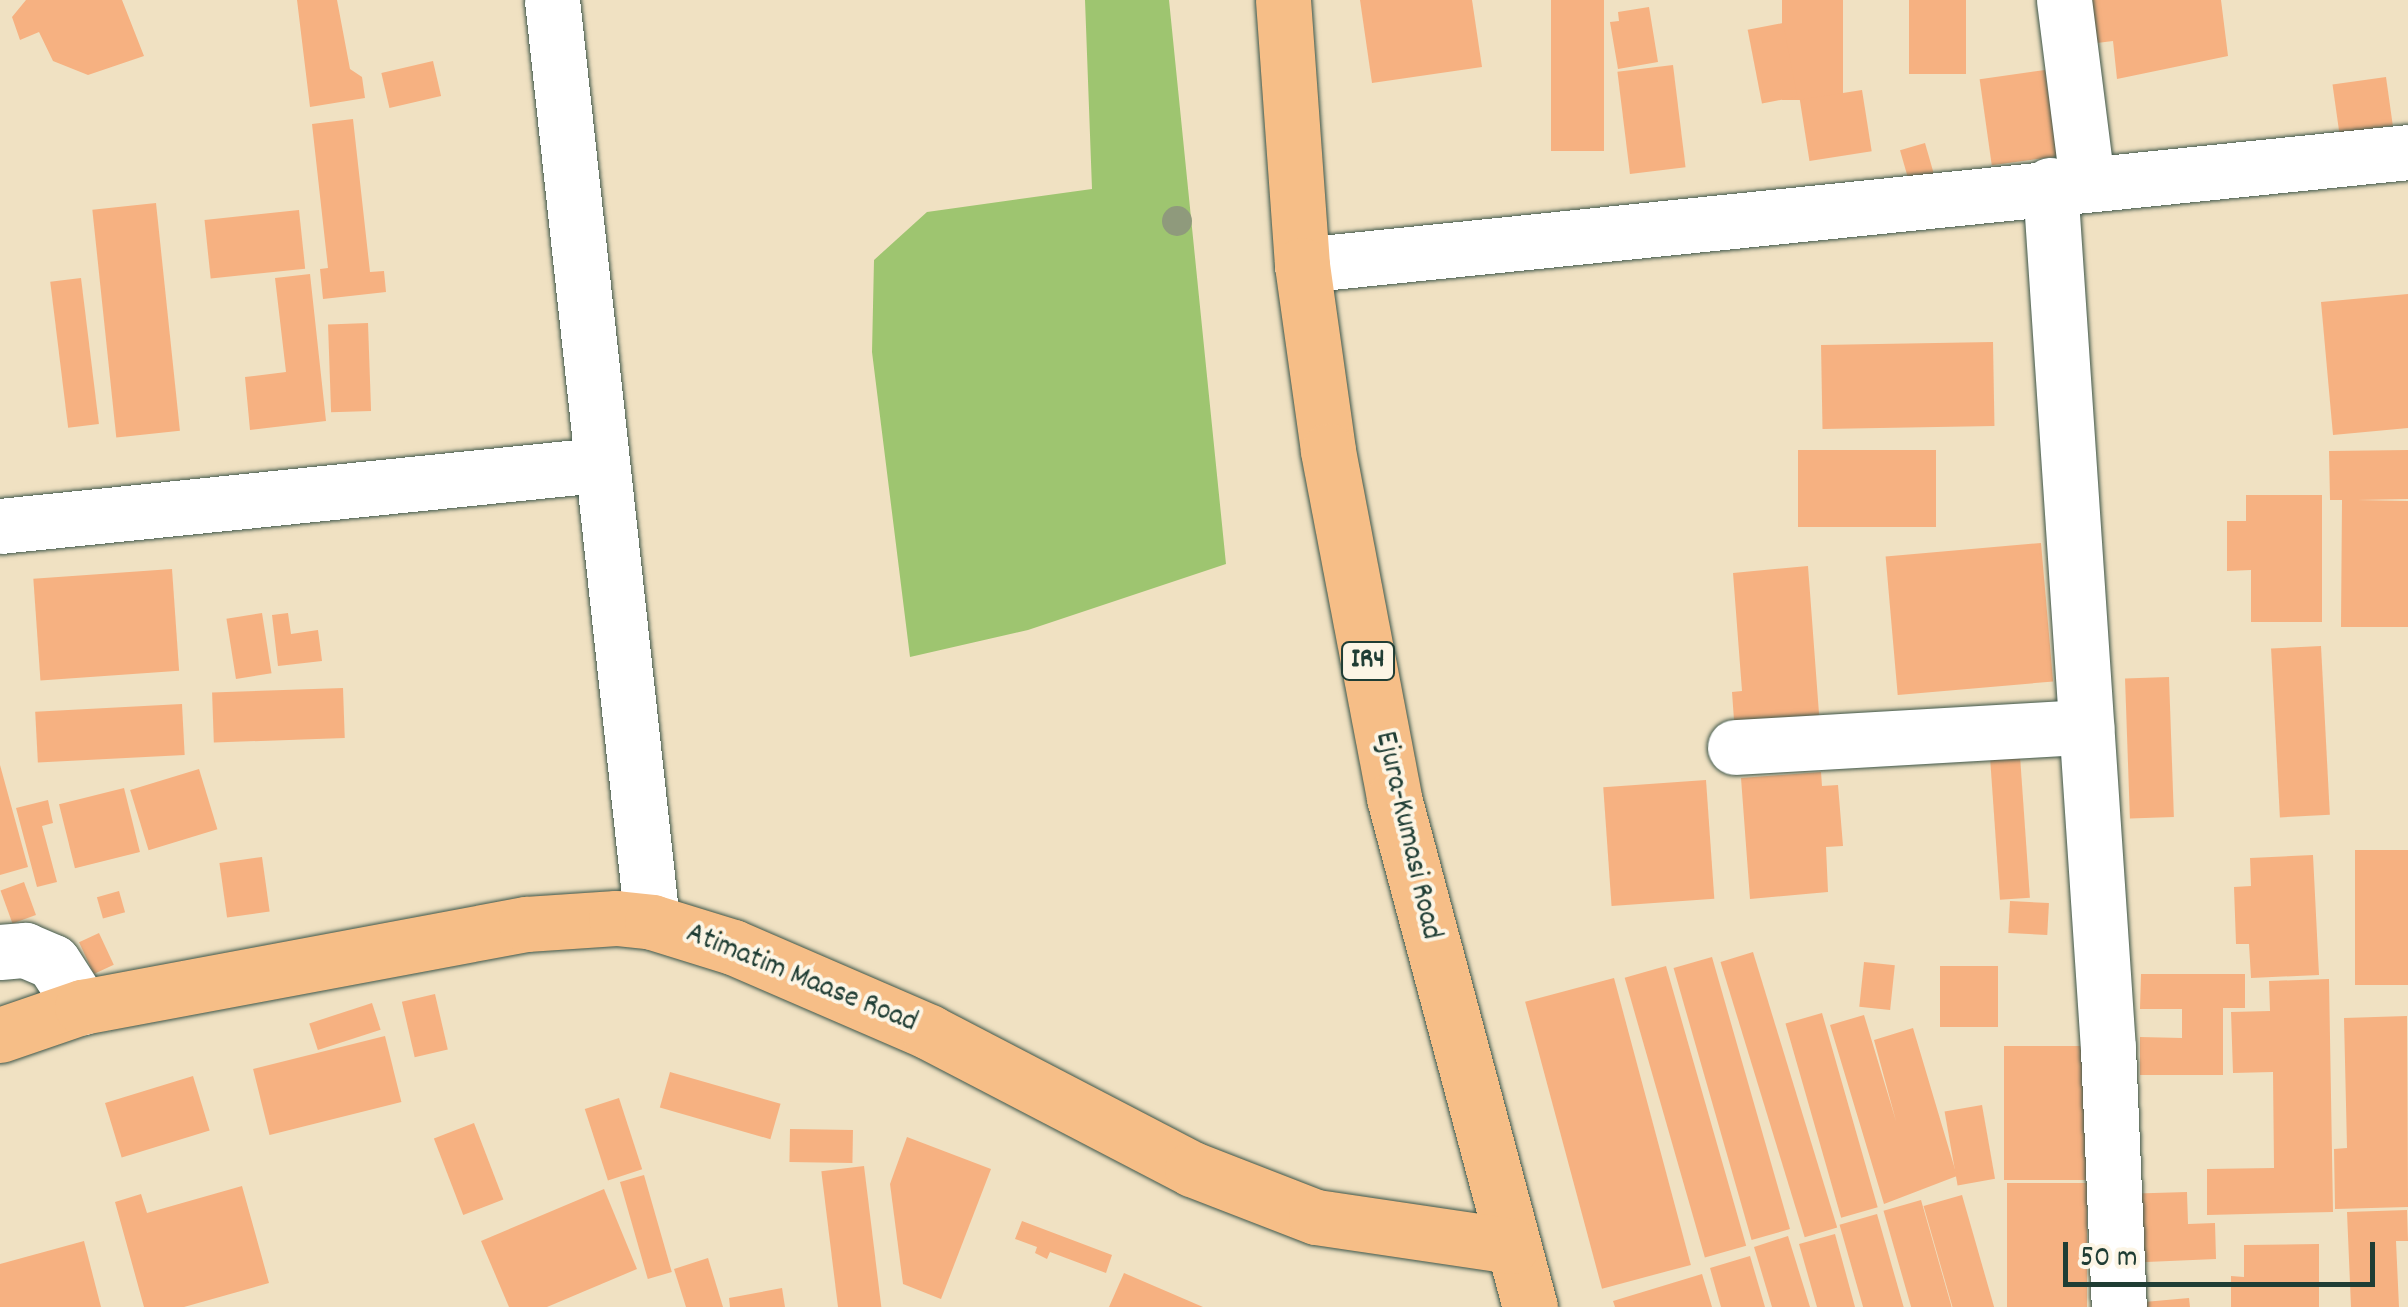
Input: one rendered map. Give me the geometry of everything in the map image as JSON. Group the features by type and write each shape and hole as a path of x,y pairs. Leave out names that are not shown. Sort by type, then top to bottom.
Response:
{"main road":[{"name":"Ejura-Kumasi Road","path":"1283,0 1302,264 1328,452 1394,798 1530,1307"},
{"name":"Atimatim Maase Road","path":"0,1035 82,1006 526,924 616,918 652,922 734,946 928,1032 1192,1169 1316,1217 1512,1246"}],"street":[{"path":"552,0 597,465 652,922"},
{"path":"2064,0 2086,727 2118,1307"},
{"path":"1302,264 2068,183 2408,152"},
{"path":"0,526 597,465"},
{"path":"1735,747 2086,727"},
{"path":"0,952 25,950 53,962 82,1006"}],"green space":[{"path":"1085,0 1169,0 1226,564 1028,630 910,657 872,352 874,260 927,212 1092,189"}],"building":[{"path":"26,0 122,0 144,56 88,75 53,61 39,32 20,40 12,17"},
{"path":"297,0 337,0 350,69 362,77 365,98 310,107"},
{"path":"1360,0 1472,0 1482,67 1372,83"},
{"path":"1551,0 1604,0 1604,151 1551,151"},
{"path":"1782,0 1843,0 1843,100 1782,100"},
{"path":"1909,0 1966,0 1966,74 1909,74"},
{"path":"2083,0 2221,0 2228,56 2117,79 2113,41 2089,44"},
{"path":"1649,7 1658,62 1618,69 1610,22 1619,21 1618,12"},
{"path":"1783,23 1797,97 1762,103 1748,30"},
{"path":"433,61 441,96 389,108 381,73"},
{"path":"1673,65 1686,167 1630,174 1617,72"},
{"path":"2045,70 2057,156 1992,165 1980,79"},
{"path":"2386,77 2393,126 2339,133 2333,85"},
{"path":"1862,90 1872,151 1809,161 1800,100"},
{"path":"353,119 370,272 384,271 386,292 323,299 320,269 328,268 312,124"},
{"path":"1925,143 1936,181 1911,189 1900,150"},
{"path":"156,203 180,431 116,437 92,210"},
{"path":"299,210 305,269 211,279 205,220"},
{"path":"310,274 326,421 250,430 245,377 286,372 275,278"},
{"path":"81,278 99,424 68,428 50,282"},
{"path":"2408,294 2408,428 2333,435 2321,302"},
{"path":"368,323 371,411 331,412 328,324"},
{"path":"1993,342 1994,426 1822,429 1821,345"},
{"path":"1798,450 1936,450 1936,527 1798,527"},
{"path":"2408,450 2408,499 2357,500 2408,501 2408,627 2341,627 2342,500 2330,500 2329,451"},
{"path":"2246,495 2322,495 2322,622 2251,622 2251,570 2227,571 2227,521 2246,521"},
{"path":"2041,543 2053,681 1898,695 1886,557"},
{"path":"1808,566 1820,727 1735,734 1732,692 1742,691 1733,573"},
{"path":"172,569 179,671 40,680 33,579"},
{"path":"262,613 272,673 236,679 226,619"},
{"path":"288,613 291,634 318,630 322,661 278,666 272,615"},
{"path":"2321,646 2330,815 2280,817 2271,649"},
{"path":"2169,677 2174,817 2130,818 2125,679"},
{"path":"343,688 345,738 214,743 212,693"},
{"path":"182,704 185,755 38,763 35,712"},
{"path":"2020,756 2030,898 2000,900 1990,758"},
{"path":"0,765 28,867 0,875"},
{"path":"199,769 217,829 149,850 130,790"},
{"path":"1821,772 1822,786 1838,785 1843,846 1826,847 1828,892 1750,899 1741,778"},
{"path":"1706,780 1714,899 1612,906 1603,787"},
{"path":"124,788 140,852 75,868 59,804"},
{"path":"48,800 53,823 42,826 57,882 37,887 16,808"},
{"path":"2355,850 2408,850 2408,985 2355,985"},
{"path":"2313,855 2319,975 2251,978 2249,944 2236,944 2234,887 2251,886 2250,858"},
{"path":"262,857 270,911 227,917 219,863"},
{"path":"24,882 36,915 12,923 1,891"},
{"path":"119,891 125,912 103,918 97,897"},
{"path":"2010,901 2049,903 2047,935 2008,933"},
{"path":"99,933 114,965 94,974 79,942"},
{"path":"1753,952 1837,1227 1805,1237 1720,962"},
{"path":"1712,957 1790,1229 1752,1240 1674,968"},
{"path":"1864,962 1895,965 1890,1010 1859,1007"},
{"path":"1666,966 1746,1246 1705,1258 1625,978"},
{"path":"1940,966 1998,966 1998,1027 1940,1027"},
{"path":"2141,974 2245,974 2245,1008 2223,1008 2223,1075 2140,1075 2140,1037 2182,1038 2182,1009 2140,1009"},
{"path":"1614,978 1691,1265 1602,1289 1525,1002"},
{"path":"2329,979 2333,1212 2207,1215 2207,1169 2274,1168 2273,1072 2233,1073 2231,1012 2270,1011 2269,981"},
{"path":"435,994 448,1050 415,1057 402,1002"},
{"path":"372,1003 381,1030 318,1050 309,1023"},
{"path":"1822,1013 1878,1207 1841,1218 1785,1023"},
{"path":"1864,1015 1896,1121 1874,1040 1913,1028 1957,1176 1884,1204 1830,1025"},
{"path":"2407,1016 2408,1207 2335,1209 2334,1149 2347,1148 2344,1018"},
{"path":"385,1036 401,1102 269,1135 253,1069"},
{"path":"2004,1046 2090,1046 2090,1180 2004,1180"},
{"path":"670,1072 781,1104 770,1139 660,1108"},
{"path":"193,1076 210,1131 122,1157 105,1103"},
{"path":"619,1098 642,1169 608,1180 585,1109"},
{"path":"1982,1105 1995,1179 1958,1185 1945,1112"},
{"path":"474,1123 503,1200 463,1215 434,1138"},
{"path":"790,1129 853,1130 852,1163 789,1162"},
{"path":"907,1137 991,1169 941,1299 903,1284 890,1184"},
{"path":"864,1166 881,1307 838,1307 821,1171"},
{"path":"644,1175 672,1272 648,1279 620,1182"},
{"path":"2007,1183 2087,1183 2087,1307 2007,1307"},
{"path":"242,1186 269,1283 184,1307 144,1307 115,1202 141,1194 147,1213"},
{"path":"604,1189 637,1269 547,1307 509,1307 481,1241"},
{"path":"2187,1192 2188,1224 2215,1223 2216,1259 2123,1263 2120,1194"},
{"path":"1962,1195 1994,1307 1953,1307 1924,1206"},
{"path":"1921,1200 1952,1307 1911,1307 1884,1211"},
{"path":"2407,1210 2408,1241 2396,1241 2399,1307 2351,1307 2347,1212"},
{"path":"1877,1214 1904,1307 1863,1307 1840,1225"},
{"path":"1022,1221 1112,1255 1106,1273 1050,1252 1047,1259 1035,1253 1037,1247 1015,1239"},
{"path":"1835,1234 1855,1307 1817,1307 1799,1244"},
{"path":"1788,1236 1810,1307 1772,1307 1754,1247"},
{"path":"84,1241 101,1307 0,1307 0,1264"},
{"path":"2319,1244 2319,1307 2231,1307 2231,1276 2244,1277 2244,1245"},
{"path":"1750,1256 1765,1307 1721,1307 1710,1268"},
{"path":"708,1258 723,1307 686,1307 674,1269"},
{"path":"1124,1273 1203,1307 1109,1307"},
{"path":"1702,1274 1712,1307 1615,1307 1613,1301"},
{"path":"782,1288 785,1307 730,1307 729,1298"},
{"path":"2189,1298 2190,1307 2134,1307 2133,1303"}]}
